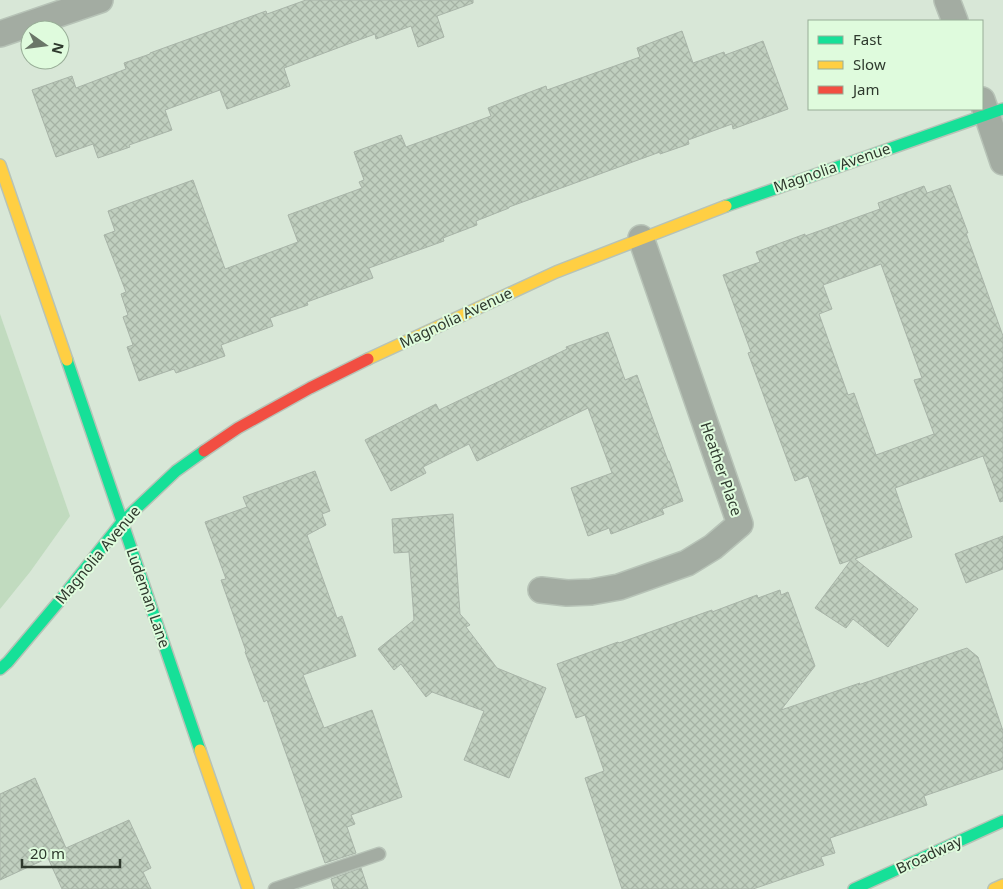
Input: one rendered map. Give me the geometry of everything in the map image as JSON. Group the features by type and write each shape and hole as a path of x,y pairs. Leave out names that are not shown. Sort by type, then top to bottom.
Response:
{"main road":[{"name":"Magnolia Avenue","path":"0,670 61,599 122,522 176,471 238,428 262,414 384,351 556,272 722,207 990,108"},
{"name":"Ludeman Lane","path":"0,165 248,889"},
{"name":"Broadway","path":"854,889 1003,821"},
{"path":"994,889 1003,885"}],"street":[{"path":"0,34 100,0"},
{"path":"947,0 955,20"},
{"path":"990,108 1003,162"},
{"name":"Heather Place","path":"542,590 575,593 619,587 686,563 713,547 740,524 641,238"}],"lane":[{"path":"275,889 379,854"}],"green space":[{"path":"0,314 70,516 30,572 0,609"}],"building":[{"path":"306,0 473,0 473,3 437,16 444,37 418,47 411,26 376,39 375,34 284,68 290,86 227,109 220,90 165,110 172,130 98,158 93,144 56,157 32,90 72,76 76,88 126,69 124,63 150,53 266,11 267,14"},
{"path":"682,31 693,63 724,52 725,55 763,41 788,109 733,129 732,124 688,140 689,144 660,154 660,152 509,207 476,221 477,225 443,238 444,241 369,268 373,278 307,302 308,305 270,318 273,326 221,345 225,356 176,373 174,369 139,381 127,347 133,345 123,317 128,315 121,294 126,292 104,235 115,231 108,211 193,180 225,269 298,242 288,215 362,188 359,182 364,180 354,152 401,135 406,147 491,116 488,108 546,86 547,90 640,57 637,48"},
{"path":"950,185 1003,336 1003,501 1000,502 983,456 895,488 912,537 855,559 918,609 888,647 853,619 846,628 815,608 851,560 840,564 808,476 795,481 748,353 751,352 723,275 760,262 756,252 880,209 878,203 924,186 927,193","holes":["881,264 922,378 914,380 934,434 876,455 854,393 848,395 819,314 832,309 823,285"]},
{"path":"608,332 625,380 637,375 683,501 662,509 664,514 611,534 609,528 588,536 571,488 612,473 588,408 477,461 469,444 423,467 426,473 391,491 365,440 436,404 439,410 567,349 566,347"},
{"path":"315,471 330,511 322,514 326,525 307,535 337,618 342,616 356,656 303,675 324,728 372,710 402,797 351,815 355,824 347,827 356,853 325,863 267,700 264,702 245,652 221,580 226,579 205,522 247,507 243,497"},
{"path":"453,514 460,614 470,625 466,627 497,668 546,688 509,778 464,760 484,711 432,692 426,697 401,664 394,670 378,649 414,620 409,552 394,553 392,519"},
{"path":"1003,536 1003,569 966,583 955,554"},
{"path":"780,590 781,595 788,592 815,666 781,710 967,648 978,657 1003,731 1003,769 924,796 927,805 830,838 835,853 821,857 824,865 753,889 622,889 585,778 604,771 585,715 576,718 557,664 757,595 758,598"},
{"path":"35,778 66,848 129,820 151,868 143,872 151,889 62,889 48,858 0,880 0,794"},
{"path":"361,868 368,889 334,889 331,879"}],"traffic: fast":[{"path":"726,206 1003,109"},
{"path":"67,360 200,750"},
{"path":"0,669 61,599 122,522 176,471 204,451"},
{"path":"854,889 1003,821"}],"traffic: slow":[{"path":"0,165 67,360"},
{"path":"368,359 556,272 726,206"},
{"path":"200,750 248,889"},
{"path":"994,889 1003,885"}],"traffic: jam":[{"path":"204,451 238,428 310,388 368,359"}]}
